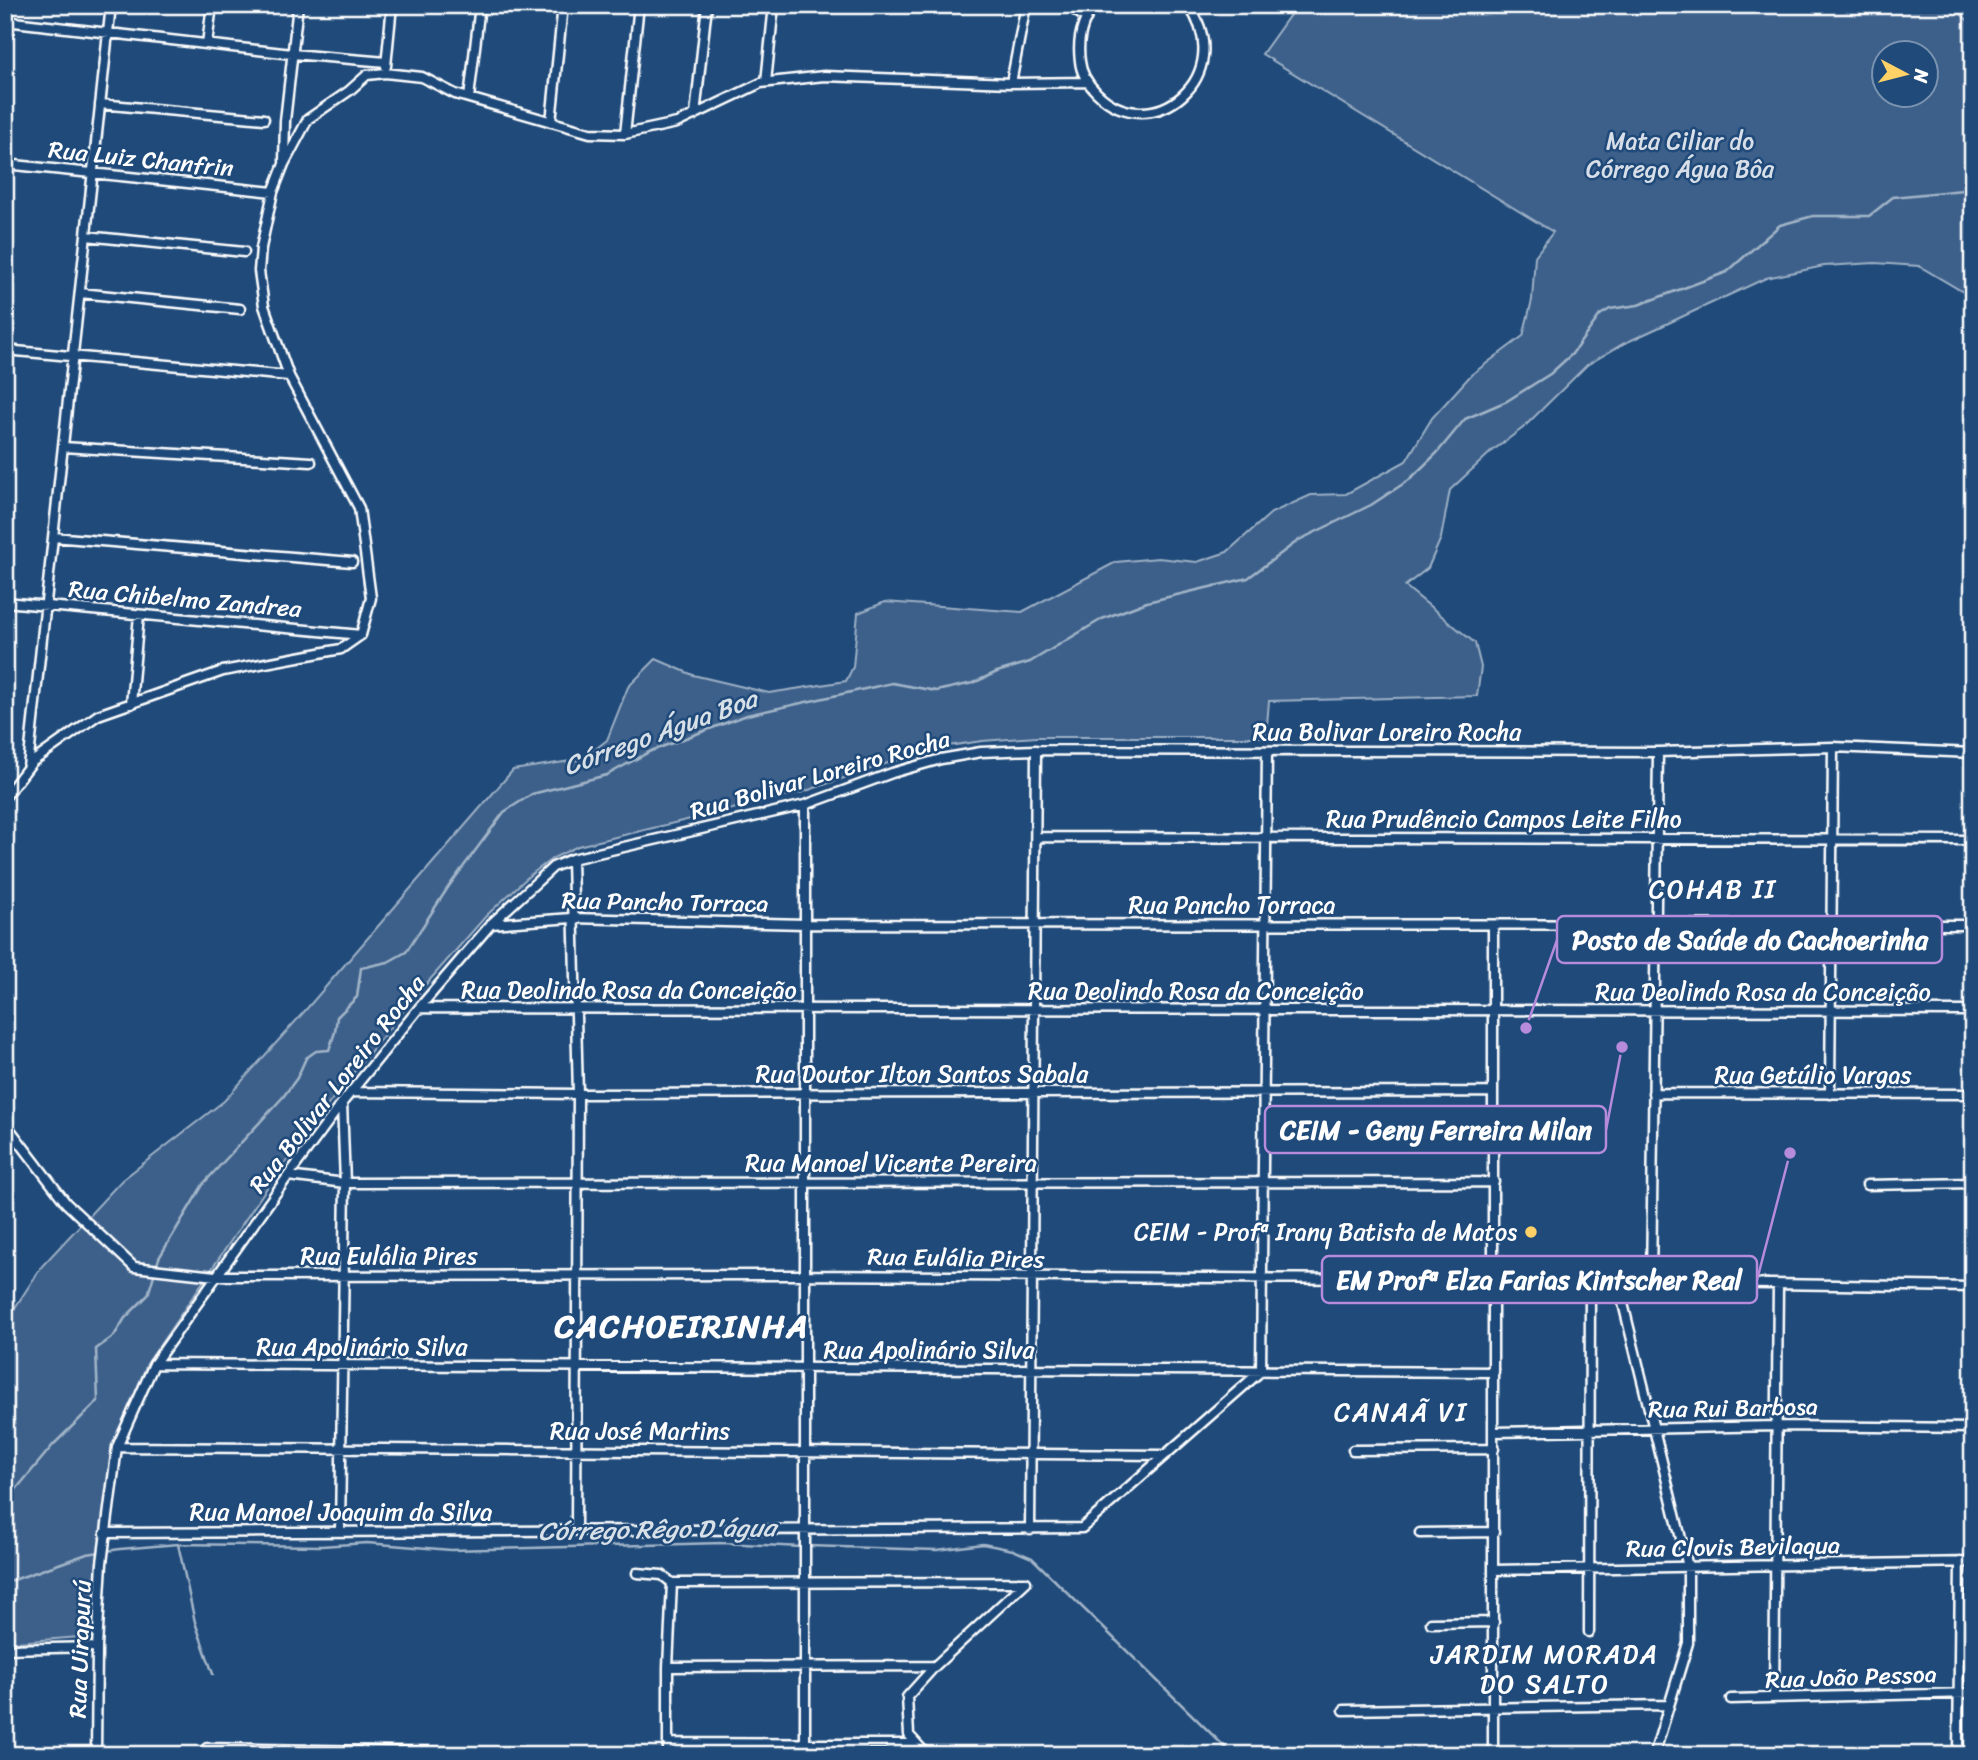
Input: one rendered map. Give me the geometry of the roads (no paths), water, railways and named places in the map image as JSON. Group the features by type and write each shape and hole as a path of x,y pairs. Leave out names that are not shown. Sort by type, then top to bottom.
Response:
{"street":[{"path":"28,767 111,5"},
{"path":"207,44 212,5"},
{"path":"284,164 285,121 298,5"},
{"path":"385,73 392,5"},
{"path":"470,98 480,5"},
{"path":"551,122 562,5"},
{"path":"625,134 639,5"},
{"path":"695,115 707,5"},
{"path":"766,82 774,5"},
{"path":"1012,83 1026,5"},
{"path":"1067,5 1086,18"},
{"path":"1095,5 1082,26 1077,47 1081,68 1088,82 1104,100 1123,110 1143,112 1163,108 1181,98 1194,83 1202,65 1204,44 1200,24 1188,5"},
{"path":"5,21 292,54 386,62"},
{"path":"5,797 32,762 98,715 223,671 341,649 361,635 371,598 359,508 289,376 264,306 259,271 273,192 284,164 308,119 367,75 385,73 422,77 455,94 590,134 625,134 677,123 766,82 824,76 1012,83 1088,82"},
{"path":"100,104 264,119"},
{"name":"Rua Luiz Chanfrin","path":"5,164 273,192"},
{"path":"86,236 244,252"},
{"path":"80,293 240,309"},
{"path":"5,350 289,376"},
{"path":"63,447 311,463"},
{"path":"53,537 352,562"},
{"name":"Rua Chibelmo Zandrea","path":"5,602 361,635"},
{"path":"131,704 139,615"},
{"path":"1830,1094 1833,747"},
{"name":"Rua Bolivar Loreiro Rocha","path":"104,1546 117,1447 154,1364 342,1103 491,924 553,867 572,859 805,805 892,773 941,759 981,752 1658,752 1833,747 1973,753"},
{"path":"1030,1530 1036,750"},
{"path":"1163,1455 1261,1371 1268,751"},
{"path":"1651,1283 1658,752"},
{"path":"805,805 805,1755"},
{"name":"Rua Prudêncio Campos Leite Filho","path":"1035,837 1973,840"},
{"path":"572,859 578,1094 576,1530"},
{"name":"Rua Pancho Torraca","path":"491,924 572,918 805,924 1973,925"},
{"path":"1493,925 1493,1755"},
{"name":"Rua Deolindo Rosa da Conceição","path":"419,1008 1973,1011"},
{"name":"Rua Doutor Ilton Santos Sabala","path":"351,1092 1493,1093"},
{"name":"Rua Getúlio Vargas","path":"1653,1093 1973,1094"},
{"path":"340,1531 345,1183 342,1103"},
{"name":"Rua Eulália Pires","path":"5,1123 66,1203 134,1267 215,1276 805,1275 1973,1287"},
{"name":"Rua Manoel Vicente Pereira","path":"288,1176 345,1183 1494,1182"},
{"path":"1867,1185 1973,1183"},
{"path":"1589,1632 1590,1282"},
{"path":"1618,1283 1688,1567 1688,1643 1654,1755"},
{"path":"1774,1698 1778,1285"},
{"name":"Rua Apolinário Silva","path":"154,1364 1493,1372"},
{"name":"Rua Rui Barbosa","path":"1494,1432 1777,1426 1973,1428"},
{"name":"Rua José Martins","path":"117,1447 1163,1455"},
{"path":"1353,1450 1494,1449"},
{"name":"Rua Manoel Joaquim da Silva","path":"105,1533 576,1530 805,1533 1082,1528 1163,1455"},
{"path":"1420,1533 1494,1532"},
{"name":"Rua Uirapurú","path":"96,1755 97,1647 104,1546"},
{"path":"1958,1755 1960,1562"},
{"name":"Rua Clovis Bevilaqua","path":"1494,1570 1973,1562"},
{"path":"636,1573 662,1575 673,1583 1026,1582 935,1666 907,1697 909,1735 927,1755"},
{"path":"668,1755 668,1667 673,1583"},
{"path":"1431,1623 1494,1622"},
{"path":"5,1649 97,1647"},
{"path":"668,1667 935,1666"},
{"name":"Rua João Pessoa","path":"1731,1699 1973,1693"},
{"path":"1344,1710 1668,1705"},
{"path":"668,1743 917,1744"},
{"path":"207,1751 601,1755"}],"waterway":[{"name":"Córrego Água Boa","path":"5,1498 13,1493 53,1445 98,1401 96,1349 114,1336 125,1318 148,1295 159,1258 204,1183 283,1097 297,1078 306,1058 316,1051 329,1050 337,1017 357,997 361,968 388,962 406,952 449,886 504,812 532,794 607,775 651,751 747,715 892,683 936,691 973,683 1030,662 1102,619 1147,602 1248,578 1299,540 1371,505 1409,480 1437,453 1465,419 1507,401 1550,374 1572,354 1600,315 1610,309 1638,305 1727,272 1780,225 1813,216 1869,216 1893,197 1973,189"},
{"name":"Córrego Rêgo D'água","path":"5,1583 87,1554 178,1544 321,1546 367,1543 451,1550 723,1543 801,1547"},
{"path":"178,1544 195,1622 213,1674"},
{"name":"Córrego Rêgo D'água","path":"808,1546 937,1550 983,1544 1013,1550 1032,1558 1233,1755"}],"place":[{"name":"Posto de Saúde do Cachoerinha","path":"1526,1028"},
{"name":"CEIM - Geny Ferreira Milan","path":"1622,1047"},
{"name":"EM Profª Elza Farias Kintscher Real","path":"1790,1153"},
{"name":"CEIM - Profª Irany Batista de Matos","path":"1531,1232"}],"district":[{"name":"COHAB II","path":"1713,889"},
{"name":"CACHOEIRINHA","path":"682,1326"},
{"name":"CANAÃ VI","path":"1401,1412"},
{"name":"JARDIM MORADA DO SALTO","path":"1545,1669"}],"park label":[{"name":"Mata Ciliar do Córrego Água Bôa","path":"1680,155"}]}
